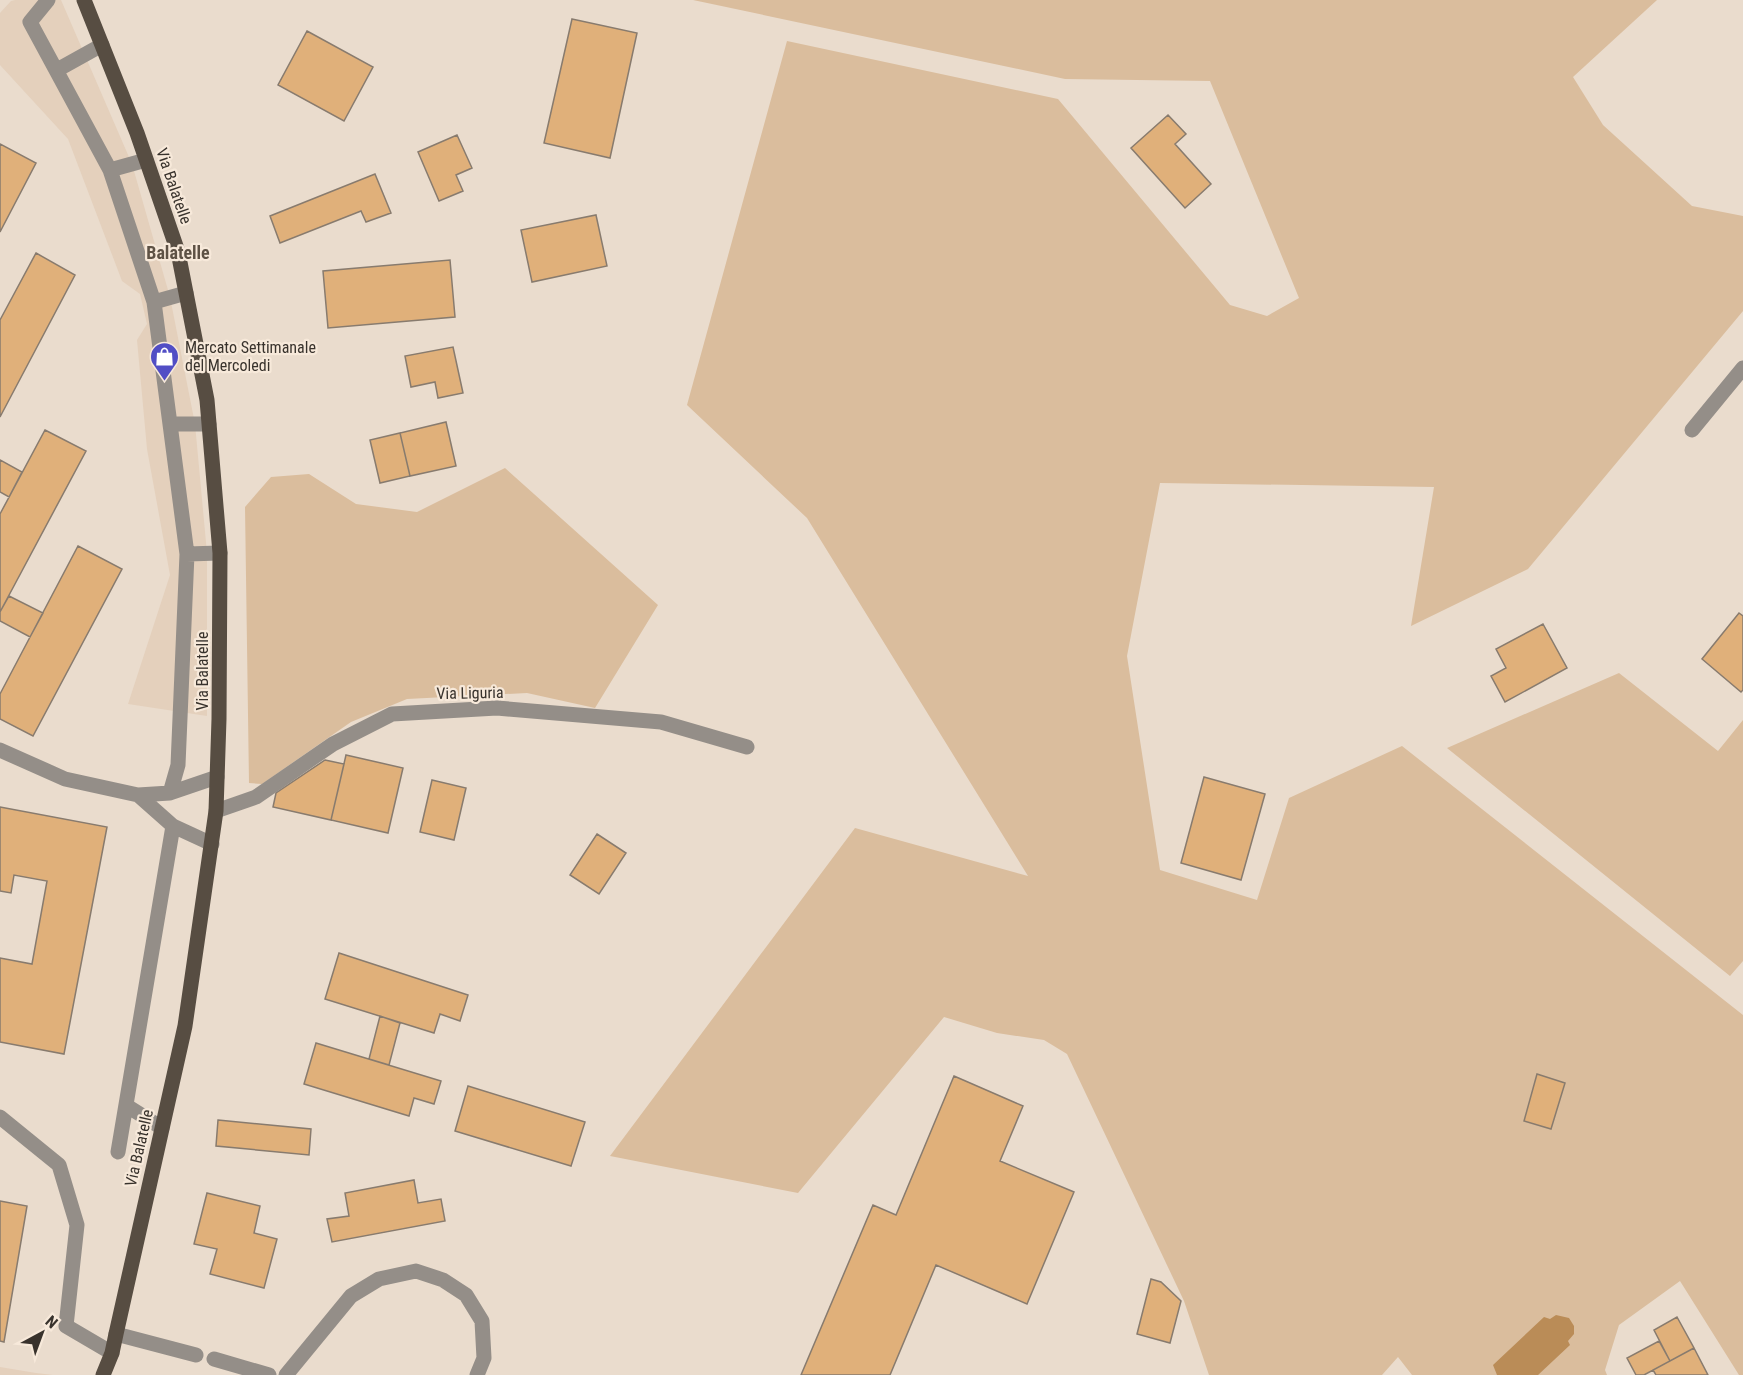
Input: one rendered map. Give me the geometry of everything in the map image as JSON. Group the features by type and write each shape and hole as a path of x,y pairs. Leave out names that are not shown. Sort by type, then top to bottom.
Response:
{"main road":[{"name":"Via Balatelle","path":"84,0 146,160 178,252 207,400 220,553 217,777 212,844 185,1026 112,1353"},
{"path":"103,1375 112,1353"},
{"path":"111,1375 112,1353"}],"street":[{"path":"48,0 30,22 110,170 154,302 187,554 178,765 170,793"},
{"path":"57,70 102,45"},
{"path":"110,170 146,160"},
{"path":"154,302 186,293"},
{"path":"1692,430 1743,368"},
{"path":"171,424 209,424"},
{"path":"187,554 220,553"},
{"name":"Via Liguria","path":"216,811 256,797 333,744 392,714 497,708 661,722 747,747"},
{"path":"0,750 65,779 138,795 170,793 217,777"},
{"path":"138,795 173,826 212,844"},
{"path":"118,1152 173,826"},
{"path":"127,1106 162,1128"},
{"path":"0,1117 59,1165 77,1225 66,1326 112,1353"},
{"path":"286,1375 351,1296 379,1279 416,1271 443,1280 466,1295 482,1320 484,1358 477,1375"},
{"path":"116,1334 196,1355"},
{"path":"213,1359 269,1375"}],"shaded area":[{"name":"Mercato Settimanale del Mercoledi","path":"61,0 132,164 170,297 195,424 207,553 207,716 128,704 170,575 147,449 137,340 147,324 140,294 122,281 68,139 0,65 0,13 11,1"},
{"path":"693,0 1657,0 1573,77 1603,125 1692,206 1743,216 1743,311 1528,569 1411,626 1434,487 1160,483 1127,656 1160,870 1257,900 1289,798 1402,746 1743,1015 1743,1375 1739,1375 1680,1281 1619,1325 1605,1370 1607,1375 1412,1375 1398,1357 1382,1375 1209,1375 1184,1301 1067,1054 1044,1040 997,1033 944,1017 798,1193 610,1156 855,828 1028,876 807,518 687,405 787,41 1058,99 1230,305 1267,316 1299,298 1210,81 1065,79"},
{"path":"505,468 658,605 595,708 527,693 407,699 351,722 262,784 249,783 245,507 271,477 309,474 356,504 417,512"},
{"path":"1619,673 1718,751 1743,720 1743,961 1730,976 1447,748"},
{"path":"1556,1315 1569,1318 1574,1326 1574,1334 1568,1341 1570,1345 1538,1375 1497,1375 1493,1365 1544,1317 1550,1319"},
{"path":"0,1367 36,1373 53,1375 0,1375"}],"building":[{"path":"572,19 637,33 610,158 544,143"},
{"path":"307,31 373,67 344,121 278,85"},
{"path":"1168,115 1186,134 1175,144 1211,184 1185,208 1131,148"},
{"path":"457,135 472,168 456,175 463,191 439,201 418,152"},
{"path":"0,144 36,163 0,232"},
{"path":"375,174 391,213 366,222 361,211 280,243 270,216"},
{"path":"596,215 607,266 532,282 521,230"},
{"path":"36,253 75,275 0,417 0,320"},
{"path":"450,260 455,317 328,328 323,271"},
{"path":"453,347 463,393 438,398 435,382 411,387 405,356"},
{"path":"446,422 456,466 410,476 400,433"},
{"path":"45,430 86,451 0,612 0,514"},
{"path":"400,433 410,476 380,483 370,440"},
{"path":"0,460 22,472 9,497 0,492"},
{"path":"78,546 122,569 33,736 0,719 0,694"},
{"path":"9,596 43,613 30,637 0,621 0,612"},
{"path":"1739,613 1743,616 1743,690 1741,692 1702,659"},
{"path":"1543,624 1567,668 1505,702 1491,676 1506,668 1496,649"},
{"path":"346,755 403,768 388,833 331,820"},
{"path":"325,760 344,764 331,820 273,807 276,793"},
{"path":"1204,777 1265,794 1241,880 1181,863"},
{"path":"432,780 466,788 454,840 420,832"},
{"path":"0,807 107,827 64,1054 0,1042 0,958 32,964 47,881 14,875 11,893 0,891"},
{"path":"597,834 626,853 599,894 570,875"},
{"path":"339,953 468,995 460,1021 440,1014 434,1033 325,999"},
{"path":"380,1016 400,1023 389,1065 369,1059"},
{"path":"316,1043 441,1081 434,1104 414,1098 409,1116 304,1084"},
{"path":"1537,1074 1565,1083 1551,1129 1524,1121"},
{"path":"954,1076 1023,1106 1000,1161 1074,1192 1027,1304 936,1265 890,1375 801,1375 873,1205 896,1215"},
{"path":"468,1086 585,1122 571,1166 455,1131"},
{"path":"218,1120 311,1129 309,1155 216,1146"},
{"path":"414,1180 418,1203 441,1199 445,1221 332,1242 327,1219 349,1216 345,1193"},
{"path":"207,1193 260,1206 254,1233 277,1239 264,1288 210,1274 217,1249 194,1244"},
{"path":"0,1201 27,1206 4,1342 0,1341"},
{"path":"1151,1279 1161,1282 1181,1301 1170,1343 1137,1334"},
{"path":"1677,1317 1694,1348 1670,1361 1654,1330"},
{"path":"1659,1341 1670,1361 1644,1375 1636,1375 1627,1358"},
{"path":"1694,1348 1708,1375 1656,1375 1653,1370"}],"place":[{"name":"Mercato Settimanale del Mercoledi","path":"164,382"}],"district":[{"name":"Balatelle","path":"178,252"}]}
